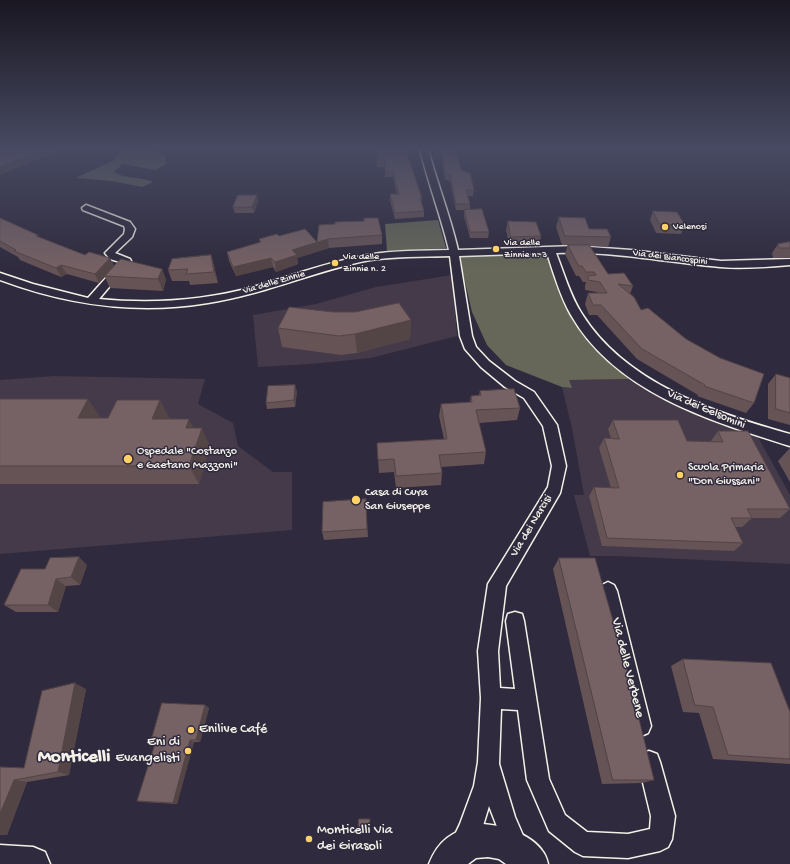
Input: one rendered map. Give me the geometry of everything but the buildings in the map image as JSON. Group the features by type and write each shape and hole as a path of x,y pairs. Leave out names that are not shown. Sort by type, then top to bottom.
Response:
{"main road":[{"path":"454,856 479,840 486,840 499,841 525,858"},
{"path":"0,862 34,864"}],"street":[{"name":"Via dei Narcisi","path":"435,189 446,221 454,252 466,336 471,349 485,364 510,384 529,395 550,425 559,466 555,488 497,584 488,651 491,698 489,762 485,786 470,829 454,856"},
{"path":"86,208 127,224 130,229 129,235 110,253 113,257 126,261 90,301"},
{"name":"Via dei Biancospini","path":"551,251 576,249 721,264 790,262"},
{"name":"Via delle Zinnie","path":"0,276 29,288 51,294 90,301 140,305 179,304 238,294 359,258 385,255 454,252 551,251"},
{"name":"Via dei Gelsomini","path":"551,251 577,315 588,330 614,359 645,381 678,400 734,423 790,440"},
{"name":"Via delle Verbene","path":"515,621 538,780 557,823 583,844 628,846 660,839 663,816 608,591"},
{"path":"491,698 526,700"},
{"name":"Via dei Narcisi","path":"489,762 504,818 525,858"}],"shaded area":[{"path":"452,275 457,336 371,358 258,367 253,315 316,304 376,287"},
{"name":"Ospedale \"Costanzo e Gaetano Mazzoni\"","path":"54,376 205,379 198,404 233,423 238,446 273,472 292,472 292,530 0,554 0,380"},
{"name":"Scuola Primaria \"Don Giussani\"","path":"629,379 696,415 726,427 758,437 790,495 790,564 590,556 574,495 584,495 572,428 562,387 571,388 569,380"}],"green space":[{"path":"438,220 446,248 387,251 385,224"},
{"path":"546,254 578,328 603,357 629,379 569,380 572,388 562,387 506,365 487,345 472,312 459,256"}],"place":[{"name":"Velenosi","path":"665,227"},
{"name":"Via delle Zinnie n. 3","path":"496,249"},
{"name":"Via delle Zinnie n. 2","path":"335,263"},
{"name":"Ospedale \"Costanzo e Gaetano Mazzoni\"","path":"128,459"},
{"name":"Scuola Primaria \"Don Giussani\"","path":"680,475"},
{"name":"Casa di Cura San Giuseppe","path":"356,500"},
{"name":"Enilive Café","path":"191,730"},
{"name":"Eni di Evangelisti","path":"188,751"},
{"name":"Monticelli Via dei Girasoli","path":"309,839"}],"district":[{"name":"Monticelli","path":"74,758"}]}
